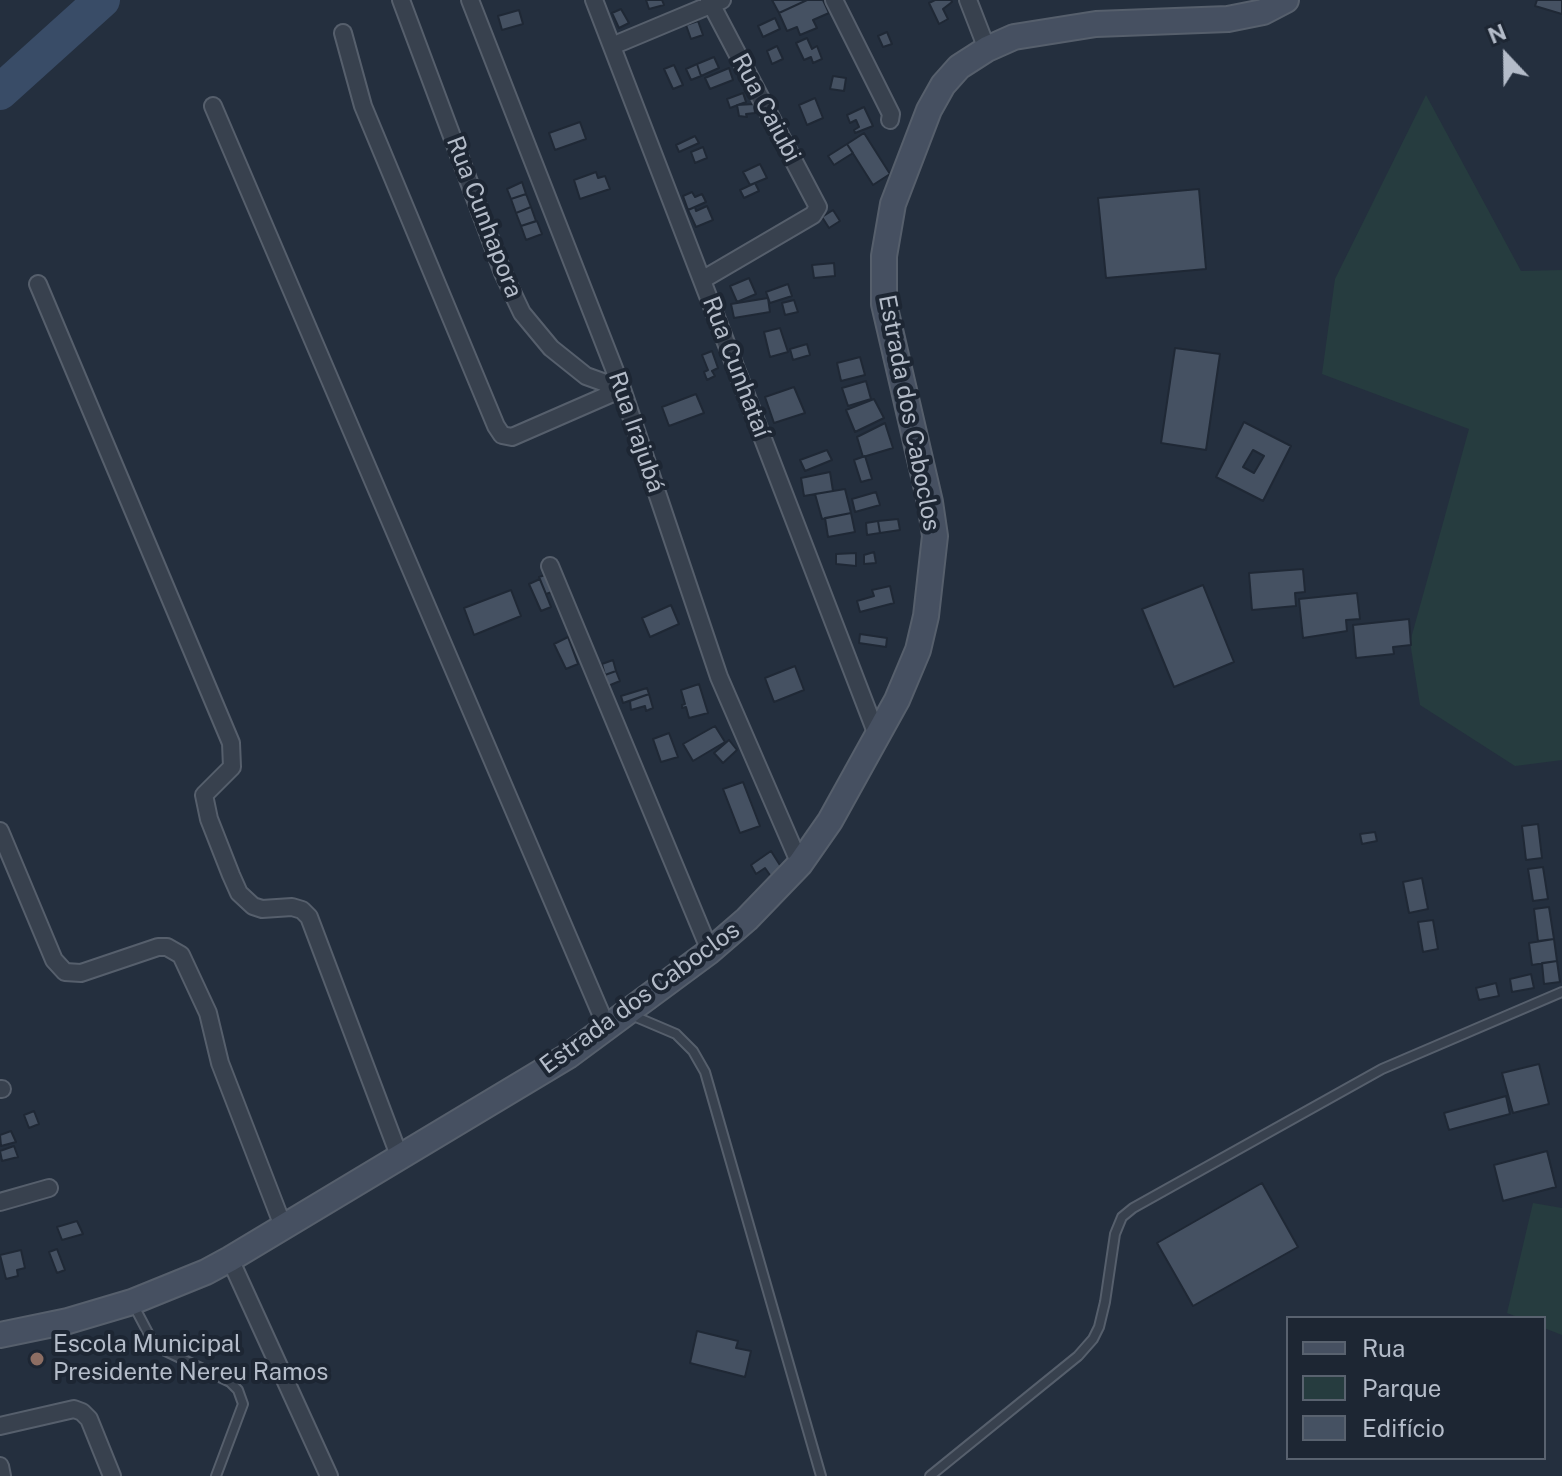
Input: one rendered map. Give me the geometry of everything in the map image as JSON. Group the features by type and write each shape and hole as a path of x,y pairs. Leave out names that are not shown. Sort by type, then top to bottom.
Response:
{"street":[{"name":"Rua Cunhapora","path":"401,0 503,273 522,313 551,348 586,376 622,389"},
{"name":"Rua Irajubá","path":"470,0 622,389 719,677 800,864"},
{"name":"Rua Cunhataí","path":"594,0 877,735"},
{"path":"834,0 891,114 890,120"},
{"path":"968,0 987,49"},
{"name":"Estrada dos Caboclos","path":"0,1335 68,1321 132,1302 230,1259 568,1056 710,951 747,919 800,864 830,821 897,700 918,650 926,616 935,536 930,502 884,304 884,256 893,204 929,110 943,85 959,67 1014,37 1068,27 1228,19 1263,12 1286,0"},
{"path":"612,46 714,2"},
{"name":"Rua Caiubi","path":"702,280 813,215 818,207 714,2"},
{"path":"343,33 363,106 502,435 512,437 622,389"},
{"path":"213,106 617,1020"},
{"path":"38,284 231,743 232,767 204,795 231,875 239,893 253,906 262,909 292,907 302,910 309,917 400,1158"},
{"path":"550,566 710,951"},
{"path":"0,831 54,960 65,972 81,973 158,947 167,947 181,955 208,1013 220,1063 283,1226"},
{"path":"0,1202 49,1188"},
{"path":"230,1259 329,1476"},
{"path":"0,1426 74,1409 82,1412 89,1419 112,1476"},
{"path":"0,1466 2,1476"}],"lane":[{"path":"930,1476 1078,1356 1093,1339 1105,1302 1115,1234 1122,1217 1133,1208 1382,1069 1562,992"},
{"path":"617,1020 676,1034 693,1051 705,1072 821,1476"},
{"path":"132,1302 155,1346 230,1382 238,1390 243,1404 216,1476"}],"green space":[{"path":"1426,95 1521,271 1562,270 1562,760 1515,766 1420,705 1410,642 1469,429 1322,374 1335,279"},
{"path":"1533,1203 1562,1208 1562,1335 1546,1329 1546,1316 1507,1313"}],"building":[{"path":"646,0 662,0 664,5 649,9"},
{"path":"772,0 807,0 779,13"},
{"path":"807,0 823,0 829,13 813,20 817,28 800,35 797,27 787,31 779,13"},
{"path":"935,0 952,2 943,9 948,19 939,24 929,3"},
{"path":"1537,0 1562,0 1562,14 1535,6"},
{"path":"621,9 629,23 619,28 612,13"},
{"path":"519,10 523,24 502,30 498,16"},
{"path":"775,18 780,29 763,37 758,26"},
{"path":"698,21 703,35 691,39 686,25"},
{"path":"887,32 892,44 883,47 878,36"},
{"path":"807,38 812,49 817,46 822,59 813,63 811,57 804,60 796,43"},
{"path":"777,46 783,59 772,64 767,51"},
{"path":"714,57 719,68 701,76 697,64"},
{"path":"697,64 701,76 691,80 686,69"},
{"path":"674,65 683,85 673,89 664,69"},
{"path":"729,68 733,80 710,89 705,78"},
{"path":"833,76 846,78 844,91 830,89"},
{"path":"743,93 746,102 730,108 727,99"},
{"path":"815,98 823,118 807,125 799,105"},
{"path":"754,104 755,113 746,114 747,117 739,116 737,105"},
{"path":"864,107 873,126 855,133 854,130 859,127 856,120 850,123 847,115"},
{"path":"580,122 586,139 555,150 549,133"},
{"path":"864,133 890,174 873,185 847,144"},
{"path":"695,136 699,143 679,152 676,145"},
{"path":"847,144 853,153 834,165 828,156"},
{"path":"703,147 707,158 695,163 691,152"},
{"path":"760,164 767,178 750,185 743,172"},
{"path":"596,172 598,178 605,176 610,189 580,199 574,180"},
{"path":"522,182 526,194 511,199 507,189"},
{"path":"755,183 759,191 744,198 740,190"},
{"path":"1199,189 1206,269 1106,278 1098,198"},
{"path":"692,192 695,197 702,194 706,202 688,210 683,196"},
{"path":"526,194 531,207 516,213 511,199"},
{"path":"707,206 713,220 696,227 688,210 695,207 696,211"},
{"path":"531,207 536,221 521,226 516,213"},
{"path":"833,210 840,221 829,228 822,217"},
{"path":"537,221 542,234 526,240 521,226"},
{"path":"834,263 835,276 814,278 812,265"},
{"path":"749,278 756,294 737,302 730,286"},
{"path":"788,284 792,296 770,303 766,292"},
{"path":"768,298 770,312 734,318 731,304"},
{"path":"794,300 798,312 785,315 782,303"},
{"path":"780,328 788,352 770,357 764,332"},
{"path":"807,344 810,355 793,360 790,349"},
{"path":"1175,348 1220,354 1206,450 1161,443"},
{"path":"712,351 718,368 712,371 715,376 707,380 704,372 708,370 702,355"},
{"path":"860,357 865,375 841,381 837,363"},
{"path":"866,381 871,399 848,406 842,388"},
{"path":"794,387 805,413 774,423 765,397"},
{"path":"696,394 704,413 669,426 662,407"},
{"path":"874,399 884,418 855,432 846,410"},
{"path":"1244,422 1291,446 1263,501 1216,477"},
{"path":"885,423 893,448 863,457 857,437"},
{"path":"827,450 832,460 805,471 800,460"},
{"path":"1253,450 1264,456 1254,473 1243,467"},
{"path":"865,456 872,479 861,482 854,460"},
{"path":"830,472 833,491 804,496 801,478"},
{"path":"845,489 851,513 822,519 815,494"},
{"path":"876,492 880,505 855,512 852,499"},
{"path":"851,513 855,532 828,537 825,518"},
{"path":"898,519 900,530 880,533 878,521"},
{"path":"878,521 880,533 867,535 866,523"},
{"path":"874,552 876,563 864,564 864,555"},
{"path":"856,553 856,566 836,564 836,554"},
{"path":"1303,569 1305,592 1295,593 1296,606 1252,610 1249,573"},
{"path":"548,574 555,591 546,594 539,577"},
{"path":"540,579 551,607 541,611 529,584"},
{"path":"1203,585 1234,662 1174,687 1142,609"},
{"path":"890,586 894,603 860,612 857,601 874,596 872,590"},
{"path":"511,590 521,616 474,635 464,608"},
{"path":"1357,593 1360,619 1346,620 1347,631 1303,638 1299,599"},
{"path":"671,605 679,624 650,637 642,618"},
{"path":"1409,619 1411,645 1393,647 1394,654 1356,658 1353,625"},
{"path":"860,634 887,638 886,647 859,643"},
{"path":"568,637 578,664 566,669 554,644"},
{"path":"613,660 616,671 605,675 602,664"},
{"path":"795,666 804,690 774,702 765,678"},
{"path":"616,671 620,681 608,686 605,675"},
{"path":"699,684 708,713 689,718 686,707 682,708 685,704 681,690"},
{"path":"647,688 649,694 623,703 621,696"},
{"path":"649,694 653,708 646,711 645,706 631,710 630,701"},
{"path":"715,726 725,742 693,761 683,744"},
{"path":"669,733 678,757 661,762 653,739"},
{"path":"729,740 737,750 723,763 714,753"},
{"path":"743,782 760,826 740,833 723,789"},
{"path":"1538,824 1542,858 1526,860 1522,826"},
{"path":"1375,832 1377,841 1362,844 1360,834"},
{"path":"771,851 783,870 772,878 765,868 756,874 751,865"},
{"path":"1543,867 1548,899 1533,901 1528,869"},
{"path":"1422,878 1428,909 1409,913 1403,882"},
{"path":"1549,907 1554,939 1538,941 1534,909"},
{"path":"1433,920 1438,949 1423,952 1418,922"},
{"path":"1554,939 1557,961 1532,965 1529,943"},
{"path":"1557,961 1560,982 1544,984 1542,963"},
{"path":"1531,974 1534,988 1512,992 1510,979"},
{"path":"1496,983 1499,996 1479,1000 1476,988"},
{"path":"1539,1064 1549,1104 1513,1113 1502,1073"},
{"path":"1506,1096 1510,1114 1449,1130 1444,1113"},
{"path":"34,1111 39,1124 29,1128 24,1115"},
{"path":"11,1131 16,1142 1,1146 0,1135"},
{"path":"14,1146 18,1157 2,1161 0,1151"},
{"path":"1547,1151 1556,1187 1503,1201 1494,1165"},
{"path":"1262,1183 1298,1247 1193,1306 1157,1243"},
{"path":"77,1221 83,1234 62,1240 57,1227"},
{"path":"57,1249 65,1270 57,1273 49,1252"},
{"path":"21,1250 25,1268 17,1270 18,1276 6,1279 0,1255"},
{"path":"697,1331 738,1341 736,1348 751,1351 745,1377 690,1363"}],"waterway":[{"path":"0,92 102,0"}],"place":[{"name":"Escola Municipal Presidente Nereu Ramos","path":"37,1359"}]}
